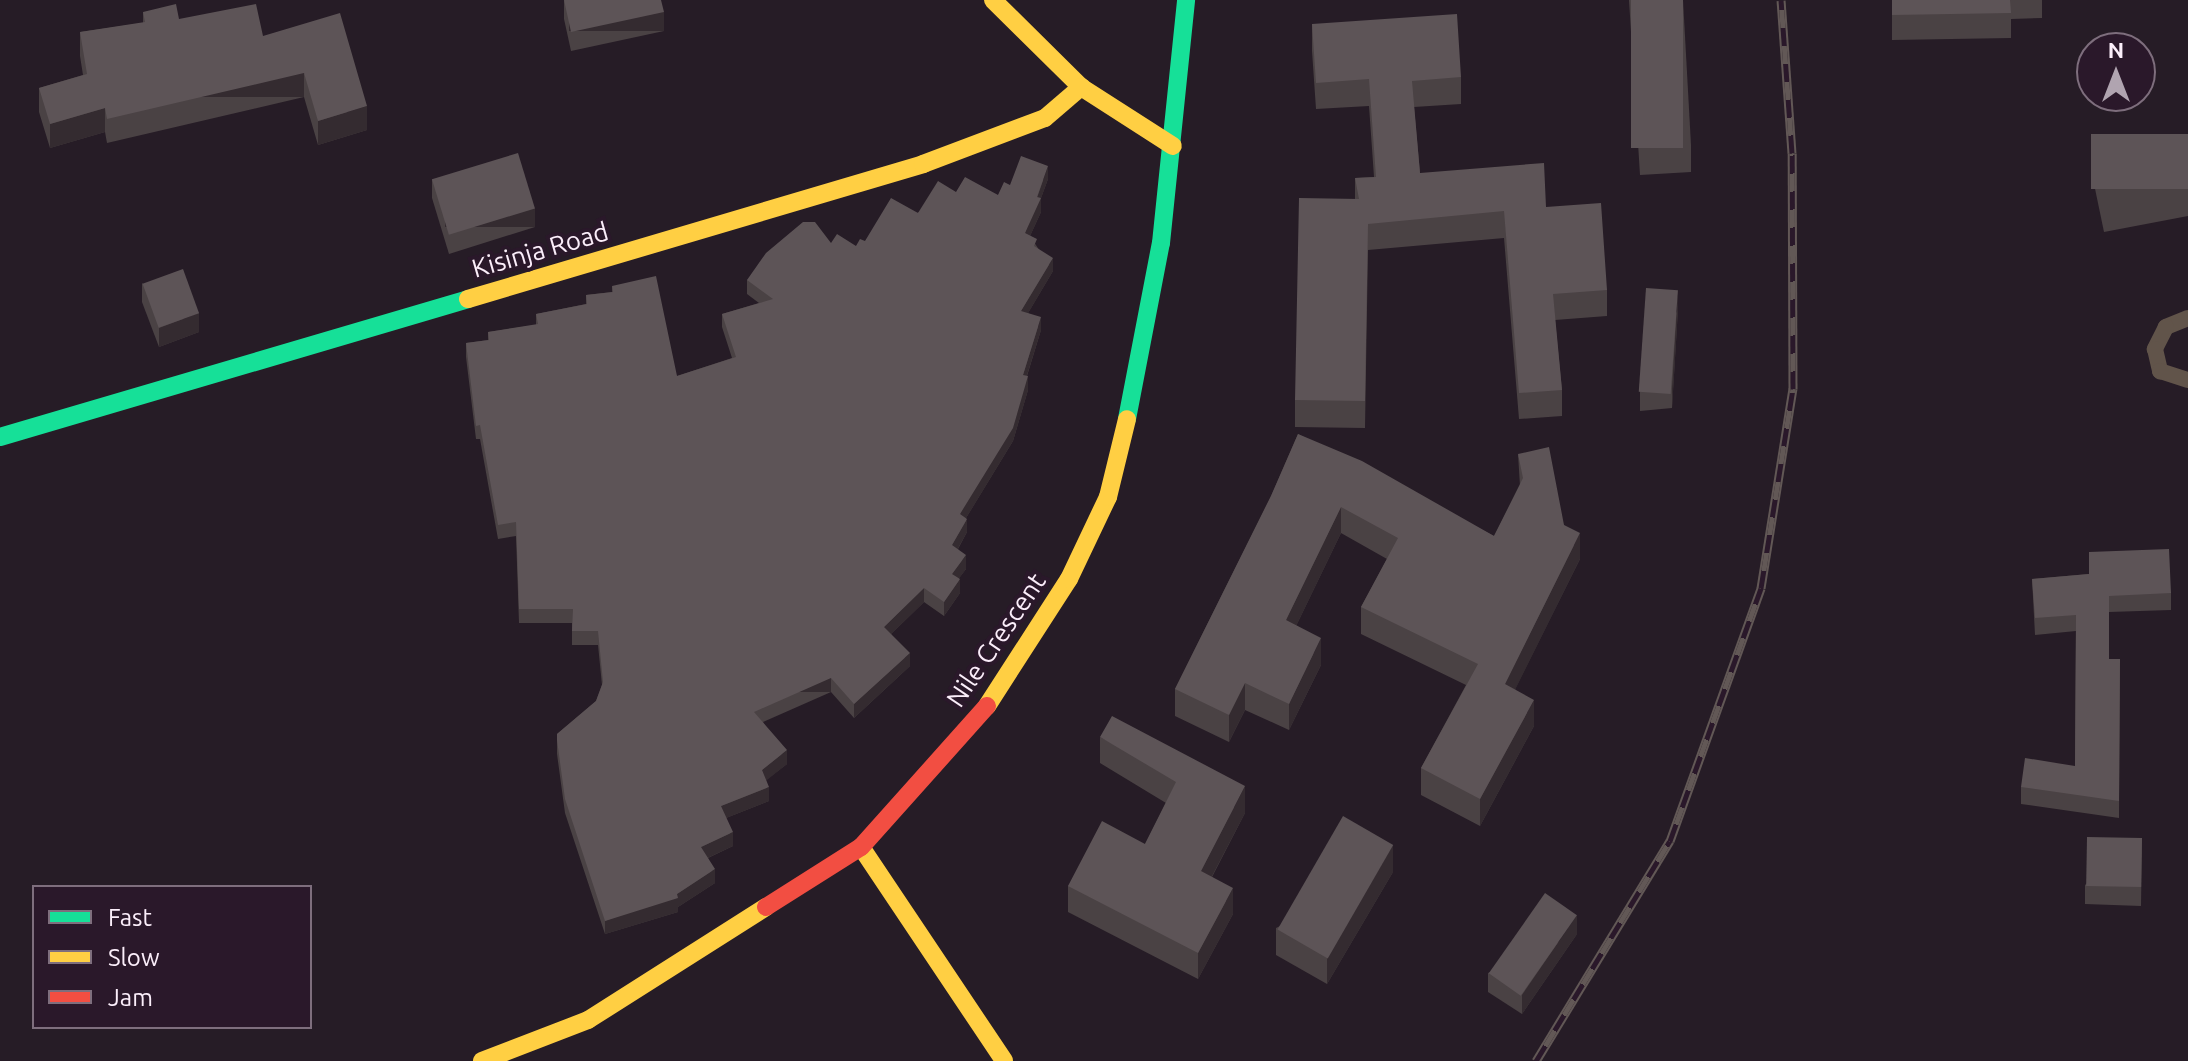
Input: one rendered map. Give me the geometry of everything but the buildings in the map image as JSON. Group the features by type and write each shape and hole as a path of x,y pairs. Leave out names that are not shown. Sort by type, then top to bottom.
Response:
{"street":[{"path":"993,0 1081,87 1173,146"},
{"name":"Nile Crescent","path":"482,1061 588,1020 861,847 983,713 1069,579 1108,497 1136,385 1173,146 1186,0"},
{"name":"Kisinja Road","path":"0,437 923,164 1045,118 1081,87"},
{"path":"861,847 1004,1061"}],"lane":[{"path":"2188,318 2166,327 2155,349 2160,371 2188,380"}],"railway":[{"path":"1536,1061 1670,841 1761,588 1793,389 1792,153 1781,0"}],"traffic: fast":[{"path":"1127,419 1161,243 1186,0"},
{"path":"0,437 468,299"}],"traffic: slow":[{"path":"993,0 1081,87 1173,146"},
{"path":"468,299 923,164 1045,118 1081,87"},
{"path":"987,706 1069,579 1108,497 1127,419"},
{"path":"861,847 1004,1061"},
{"path":"482,1061 588,1020 766,907"}],"traffic: jam":[{"path":"766,907 861,847 987,706"}]}
